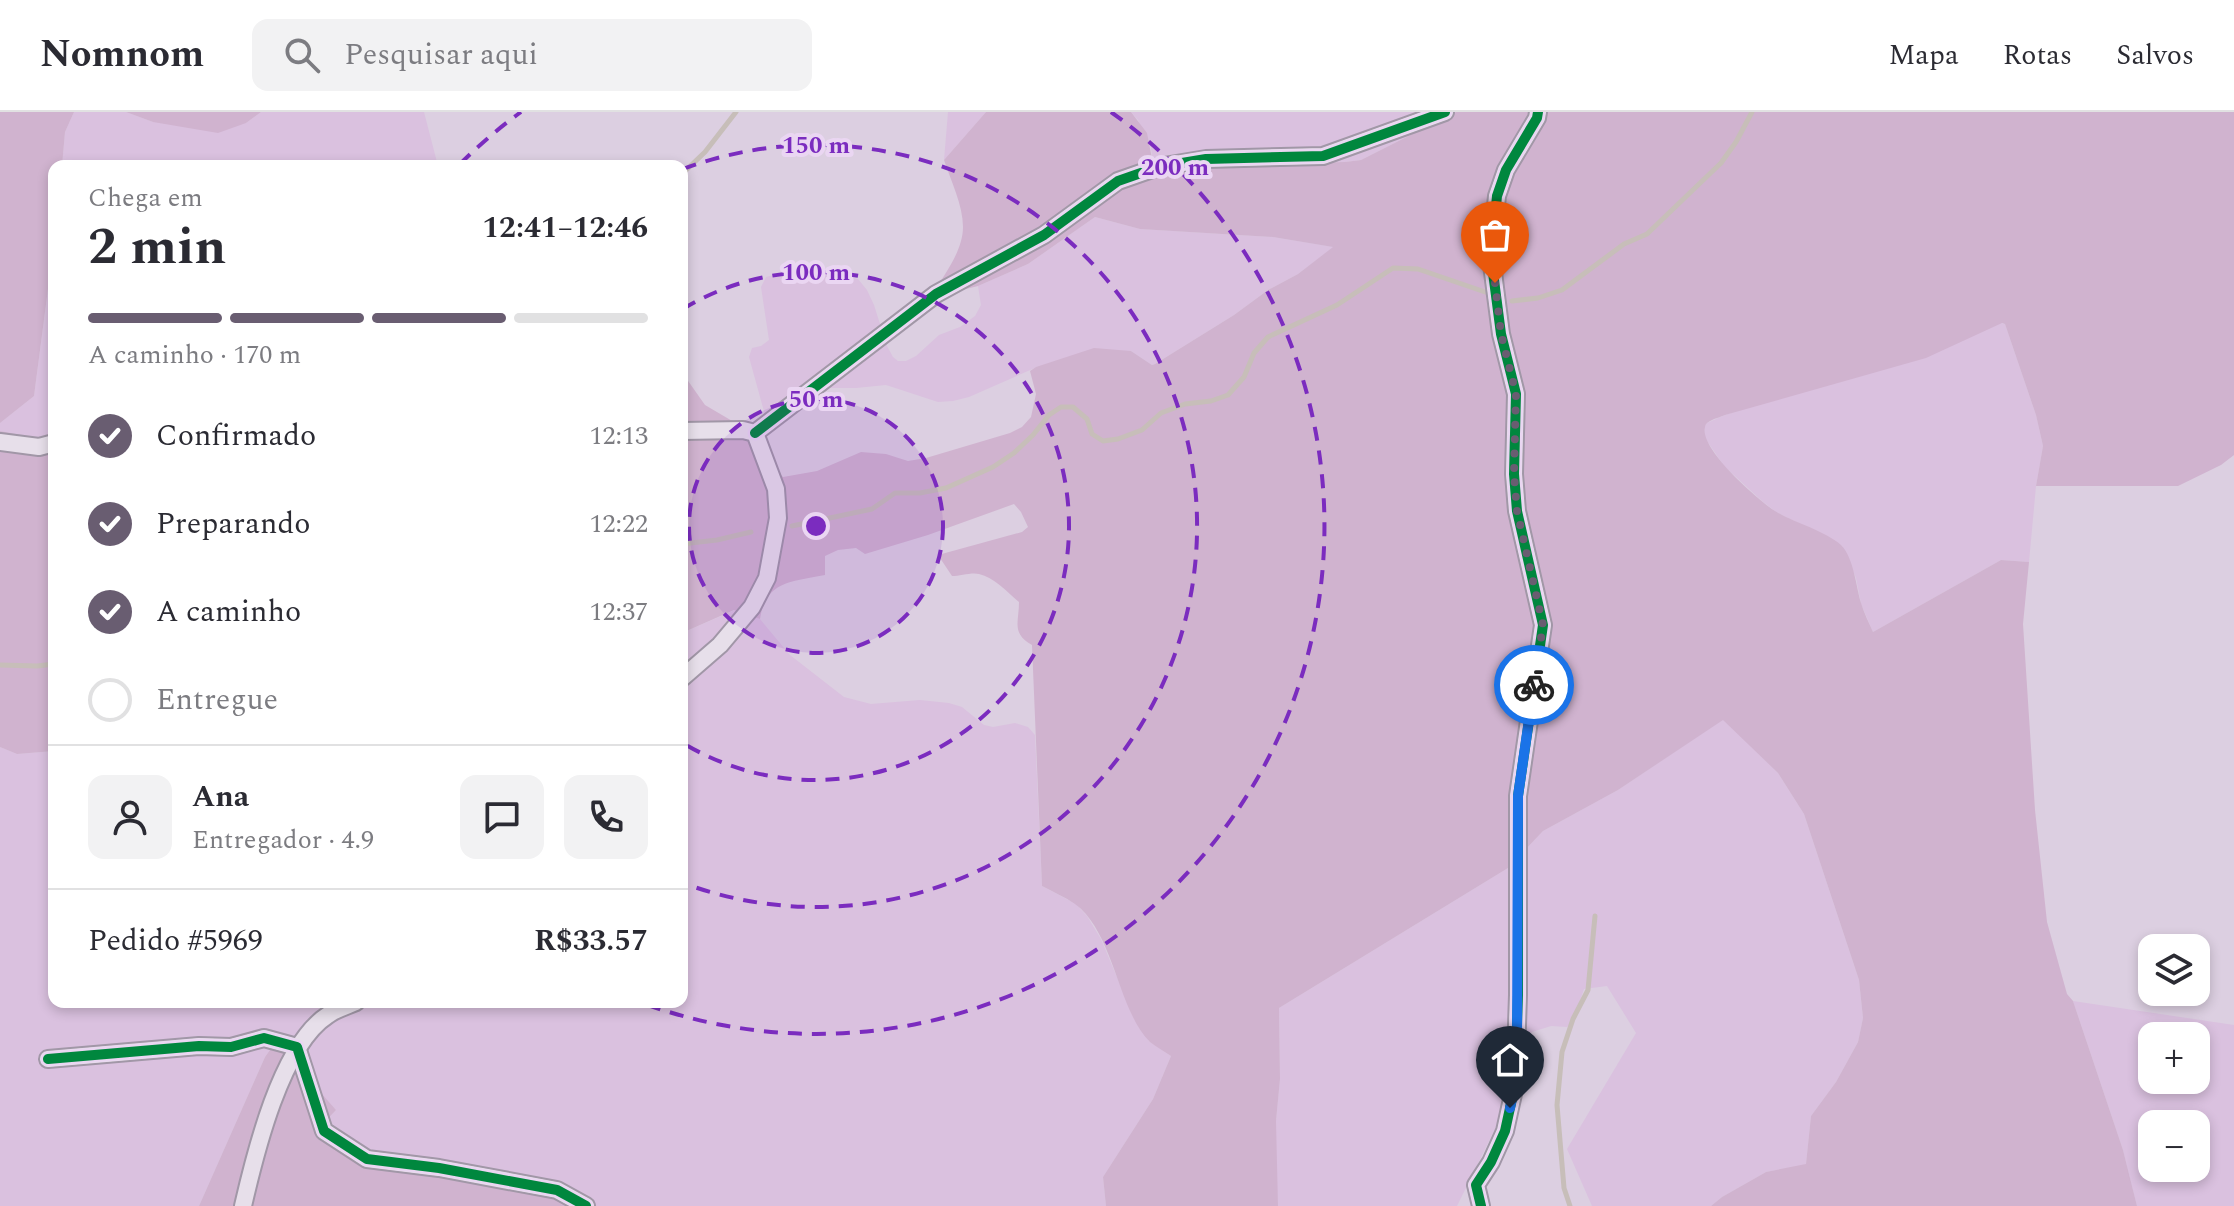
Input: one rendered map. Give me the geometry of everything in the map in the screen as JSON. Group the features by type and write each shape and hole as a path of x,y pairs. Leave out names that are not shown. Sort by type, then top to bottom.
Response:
{"street":[{"path":"755,433 936,294 1044,235 1118,181 1158,167 1206,159 1323,156 1445,112"},
{"path":"1481,1206 1476,1185 1505,1131 1515,1085 1518,796 1543,625 1517,511 1514,474 1516,394 1501,334 1491,257 1497,196 1506,170 1538,112"},
{"path":"688,431 743,430 755,433"},
{"path":"688,673 720,645 752,607 767,578 778,518 776,489 755,433"},
{"path":"0,442 39,447 48,445"},
{"path":"243,1206 260,1135 297,1047 326,1016 343,1008"},
{"path":"48,1059 199,1046 231,1047 264,1038 297,1047"},
{"path":"297,1047 324,1131 367,1159 439,1168 557,1190 586,1206"}],"shaded area":[{"path":"0,112 74,112 65,132 63,160 48,160 48,289 34,396 0,423"},
{"path":"74,112 126,112 153,122 246,123 261,112 424,112 436,160 63,160 65,132"},
{"path":"126,112 261,112 246,123 218,133 153,122"},
{"path":"948,112 986,112 944,160"},
{"path":"986,112 1131,112 1147,133 1153,164 1165,170 1361,160 1456,112 2234,112 2234,455 2221,465 2178,486 2036,486 2043,446 2036,415 2005,324 2002,323 1926,358 1725,415 1710,421 1705,427 1711,448 1731,473 1756,496 1775,511 1841,545 1852,565 1861,603 1873,632 2001,560 2029,562 2023,624 2035,810 2047,922 2067,994 2073,1001 2123,1150 2137,1206 1711,1206 1766,1172 1806,1164 1811,1116 1836,1082 1858,1042 1863,1018 1859,980 1804,814 1778,773 1723,720 1618,790 1543,831 1508,868 1279,1008 1280,1079 1276,1121 1278,1206 1106,1206 1103,1177 1153,1099 1171,1056 1150,1042 1139,1028 1099,933 1088,917 1075,904 1042,886 1032,645 1025,641 1019,631 1019,602 985,576 973,573 952,576 938,555 1022,532 1028,527 1021,512 1014,504 865,554 856,548 838,550 825,556 825,575 782,585 775,590 763,606 760,619 734,610 688,630 688,381 705,405 756,435 768,461 783,477 817,471 861,452 886,454 908,461 926,458 1022,427 1031,417 1036,394 1030,371 1036,367 1094,348 1131,351 1155,364 1268,290 1298,274 1333,247 1273,237 1140,229 1095,217 1028,264 978,286 934,297 932,295 956,254 963,227 959,202 944,160"},
{"path":"1131,112 1456,112 1361,160 1165,170 1153,164 1151,148"},
{"path":"1095,217 1140,229 1273,237 1334,247 1298,274 1152,365 1131,351 1037,367 953,401 938,402 886,385 814,388 776,412 765,415 749,357 752,348 769,340 761,287 766,277 793,270 858,279 874,305 893,357 906,361 939,335 960,327 975,316 981,305 978,286 1028,264"},
{"path":"48,289 48,440 0,431 0,423 34,396"},
{"path":"2005,324 2036,415 2043,446 2029,562 2001,560 1873,632 1842,546 1776,512 1762,501 1724,466 1705,438 1704,427 1725,415"},
{"path":"0,431 48,440 48,751 17,754 0,747"},
{"path":"735,610 760,619 790,655 844,697 871,704 920,700 949,703 962,707 984,725 993,727 1015,723 1028,727 1035,735 1042,886 1076,904 1087,916 1101,939 1134,1018 1149,1041 1171,1056 1153,1099 1103,1177 1106,1206 584,1206 348,1157 339,1150 322,1125 336,1110 272,1047 199,1206 0,1206 0,747 17,754 48,751 48,1008 688,1008 688,630"},
{"path":"1723,719 1778,773 1804,814 1859,980 1863,1018 1858,1042 1836,1082 1811,1116 1806,1165 1766,1172 1711,1206 1592,1206 1567,1149 1636,1033 1607,986 1584,989 1577,1017 1567,1027 1551,1026 1532,1032 1524,1043 1496,1127 1457,1206 1278,1206 1276,1121 1280,1079 1279,1008 1508,868 1543,831 1618,790"},
{"path":"2073,1001 2234,1025 2234,1206 2137,1206 2123,1150"},
{"path":"283,1045 336,1110 322,1125 335,1145 350,1156 365,1162 498,1179 584,1206 199,1206 265,1057 272,1047"}],"waterway":[{"path":"688,168 736,112"},
{"path":"1512,301 1538,298 1562,290 1624,244 1647,234 1721,163 1752,112"},
{"path":"792,526 872,509 895,493 920,493 946,488 993,467 1014,453 1049,415 1061,407 1073,407 1087,419 1092,434 1103,441 1142,430 1161,413 1185,404 1228,395 1244,377 1254,353 1268,337 1337,305 1393,268 1418,269 1491,294"},
{"path":"688,543 751,532"},
{"path":"0,665 48,665"},
{"path":"1570,1206 1564,1188 1557,1105 1562,1052 1573,1019 1588,990 1595,916"}],"cycle path":[{"path":"755,433 936,294 1044,235 1118,181 1158,167 1206,159 1323,156 1445,112"},
{"path":"1481,1206 1476,1185 1505,1131 1515,1085 1518,796 1543,625 1517,511 1514,474 1516,394 1501,334 1491,257 1497,196 1506,170 1538,112"},
{"path":"48,1059 199,1046 231,1047 264,1038 297,1047 324,1131 367,1159 439,1168 557,1190 586,1206"}],"way so far":[{"path":"1495,283 1501,334 1516,394 1514,474 1517,511 1543,625 1534,685"}],"route":[{"path":"1510,1108 1517,1046 1518,796 1534,685"}]}
